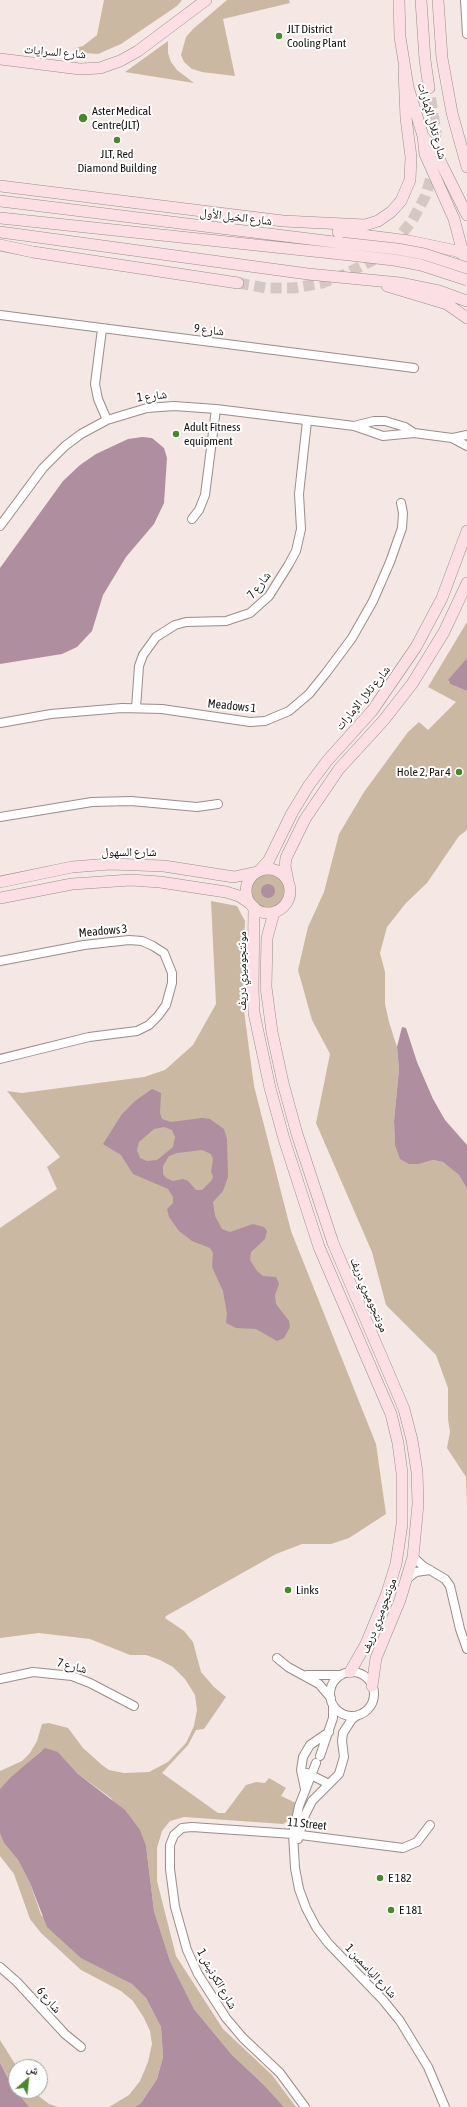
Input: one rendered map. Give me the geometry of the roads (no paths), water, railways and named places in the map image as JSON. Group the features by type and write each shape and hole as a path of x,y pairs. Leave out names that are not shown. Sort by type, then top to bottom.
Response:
{"main road":[{"name":"شارع السرايات","path":"0,60 80,69 100,68 120,61 138,51 206,0"},
{"name":"شارع تلال الإمارات","path":"399,0 400,37 404,70 423,136 426,154 446,199 466,256 467,268"},
{"path":"421,0 424,53 429,88"},
{"name":"شارع تلال الإمارات","path":"438,0 442,58 452,113 467,168"},
{"path":"0,186 283,221 365,225 378,221 391,212 401,201 410,180 412,168 406,118 404,70"},
{"path":"423,136 435,151 467,215"},
{"path":"462,147 467,159"},
{"name":"شارع الخيل الأول","path":"0,201 417,253 467,268"},
{"path":"0,218 394,260 421,265 467,280"},
{"path":"283,221 309,228 409,241 466,256"},
{"path":"0,232 308,274 418,286 466,300"},
{"path":"0,245 33,252 238,283"},
{"path":"376,281 398,290 447,304 467,318"},
{"name":"شارع تلال الإمارات","path":"258,871 271,857 292,813 309,785 327,761 372,711 416,647 442,598 467,531"},
{"path":"0,898 72,884 131,880 160,882 226,892 239,896 252,906 264,912 274,912 285,905 289,900 290,894 286,874 286,858 305,819 339,769 383,722 412,684 444,632 467,583"},
{"name":"شارع السهول","path":"0,882 72,867 110,864 164,866 234,877 258,871"},
{"path":"252,906 246,893 247,886 252,876 258,871 276,870 288,881"},
{"name":"مونتجوميري دريف","path":"252,906 252,989 254,1012 274,1103 288,1154 319,1247 391,1414 398,1443 402,1473 402,1524 396,1564 387,1593 366,1644 346,1673"},
{"name":"مونتجوميري دريف","path":"274,912 268,929 266,965 268,1010 297,1134 332,1243 404,1409 412,1440 417,1472 418,1504 413,1557 408,1578 400,1600 376,1658 372,1686"}],"street":[{"path":"464,0 467,34"},
{"name":"شارع 9","path":"0,315 414,368"},
{"path":"102,329 96,384 98,399 107,420"},
{"name":"شارع 1","path":"0,526 50,460 73,440 107,420 133,411 161,406 188,406 354,426"},
{"path":"192,519 199,510 205,495 216,410"},
{"name":"شارع 7","path":"136,708 139,666 143,655 156,637 175,625 186,622 226,621 243,617 264,602 282,576 293,557 300,536 300,494 307,421"},
{"path":"354,426 374,421 384,421 405,427 414,433"},
{"path":"354,426 383,436 414,433 452,438 467,435"},
{"path":"452,438 467,446"},
{"name":"Meadows 1","path":"0,723 51,714 136,708 162,709 250,722 277,717 289,711 309,694 340,655 373,601 390,562 402,528 404,513 401,503"},
{"path":"0,817 92,802 138,802 197,807 218,804"},
{"name":"Meadows 3","path":"0,961 84,945 129,940 142,941 154,946 164,953 169,962 172,983 166,1006 149,1025 137,1031 89,1037 0,1059"},
{"path":"413,1557 419,1564 445,1579 450,1586 460,1629 467,1649"},
{"path":"408,1578 421,1570 431,1570"},
{"path":"277,1658 288,1667 319,1684 344,1714 358,1715"},
{"name":"شارع 7","path":"0,1679 33,1672 72,1676 90,1683 134,1706"},
{"path":"296,1835 297,1814 305,1789 334,1718 332,1684 346,1673"},
{"path":"296,1835 308,1808 317,1795 339,1774 343,1766 343,1733 352,1719 367,1710 371,1705 374,1693 372,1686 363,1675 346,1673 322,1676 303,1674"},
{"path":"305,1789 301,1763 306,1750 310,1745 329,1732"},
{"path":"301,1770 329,1784"},
{"name":"11 Street","path":"174,1834 182,1828 192,1827 296,1835 403,1848 417,1842 430,1825"},
{"name":"شارع الكرنيش 1","path":"174,1834 170,1845 170,1869 175,1907 187,1950 198,1974 226,2018 243,2038 280,2073 305,2107"},
{"name":"شارع الياسمين 1","path":"296,1835 295,1868 299,1889 306,1908 316,1927 328,1943 383,2000 400,2021 428,2067 445,2107"},
{"name":"شارع 6","path":"0,1967 17,1982 65,2034 81,2048"}],"tunnel":[{"path":"238,283 266,288 294,288 322,283 348,273 373,260 395,242 412,221 425,197 432,175 436,132 429,88"}],"place":[{"name":"JLT District Cooling Plant","path":"279,36"},
{"name":"Aster Medical Centre(JLT)","path":"83,118"},
{"name":"JLT, Red Diamond Building","path":"117,140"},
{"name":"Adult Fitness equipment","path":"176,434"},
{"name":"Hole 2, Par 4","path":"459,772"},
{"name":"Links","path":"288,1590"},
{"name":"E 182","path":"380,1878"},
{"name":"E 181","path":"391,1910"}]}
